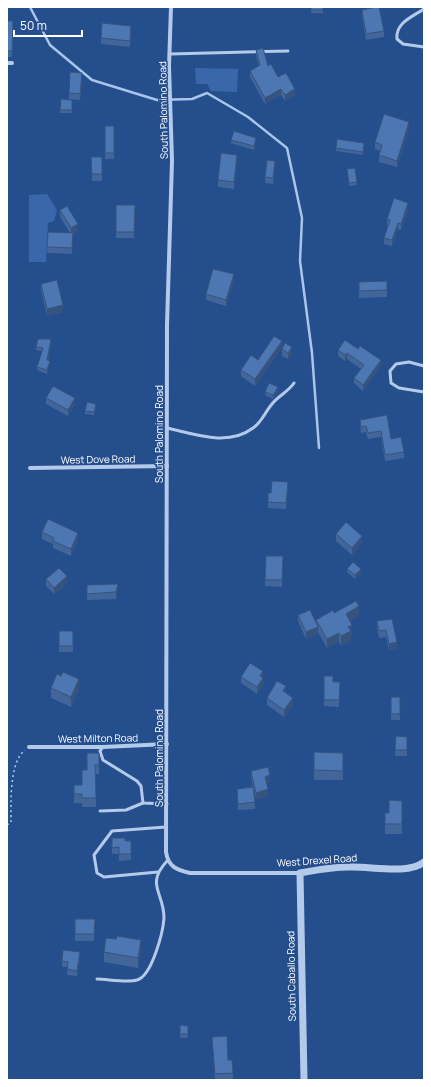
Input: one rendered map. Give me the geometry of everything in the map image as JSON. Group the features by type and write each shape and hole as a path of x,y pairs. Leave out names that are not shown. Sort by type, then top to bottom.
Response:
{"street":[{"name":"South Palomino Road","path":"167,861 167,325 172,161 170,7"},
{"name":"West Dove Road","path":"30,468 167,466"},
{"name":"West Milton Road","path":"29,747 103,747 167,744"},
{"name":"West Drexel Road","path":"167,861 178,871 190,873 300,873 349,866 406,869 417,867 424,863"},
{"name":"South Caballo Road","path":"300,873 304,1080"}],"lane":[{"path":"424,9 401,24 396,34 397,39 403,44 424,47"},
{"path":"170,54 288,51"},
{"path":"424,366 409,362 396,364 390,371 391,382 399,388 424,392"},
{"path":"167,428 213,438 236,437 254,428 272,404 291,388 294,383"},
{"path":"103,747 100,751 103,760 137,781 141,786 143,803"},
{"path":"100,812 126,810 143,803 166,804"},
{"path":"158,872 104,877 97,873 94,855 112,831 166,827"},
{"path":"97,979 137,980 144,976 152,966 164,917 156,885 158,872 167,861"}],"path":[{"path":"7,825 11,822 12,780 20,754 29,747"}],"shaded area":[{"path":"195,68 238,69 237,92 211,91 207,84 196,84"},
{"path":"47,194 57,210 54,221 48,223 46,262 29,262 29,195"}],"building":[{"path":"311,7 323,7 323,10 311,10"},
{"path":"379,7 384,31 366,34 362,10"},
{"path":"7,21 13,21 12,51 7,51"},
{"path":"102,23 131,26 130,41 101,38"},
{"path":"263,48 268,66 271,64 278,77 286,73 295,89 285,95 281,89 265,98 250,71 260,65 256,50"},
{"path":"70,72 82,73 80,94 69,93"},
{"path":"61,99 72,100 72,110 60,110"},
{"path":"384,114 409,122 397,161 379,155 382,145 375,142"},
{"path":"105,126 114,126 114,153 105,153"},
{"path":"234,131 256,138 254,146 231,140"},
{"path":"337,139 364,143 363,152 336,148"},
{"path":"221,153 237,155 234,182 218,180"},
{"path":"91,157 102,157 102,174 92,174"},
{"path":"267,160 275,161 273,178 265,177"},
{"path":"355,168 357,182 349,183 347,169"},
{"path":"394,198 408,203 401,224 398,223 392,240 384,238 390,220 387,219"},
{"path":"116,205 135,205 134,232 116,232"},
{"path":"67,206 78,224 71,228 60,210"},
{"path":"48,232 73,233 72,248 47,247"},
{"path":"213,269 234,274 226,300 206,294"},
{"path":"57,280 63,305 47,309 41,284"},
{"path":"387,281 387,290 359,291 359,282"},
{"path":"274,336 282,341 255,379 241,370 251,355 258,360"},
{"path":"38,339 51,339 47,360 50,361 47,370 37,367 43,348 36,347"},
{"path":"345,340 358,349 360,346 381,360 363,385 354,378 364,365 347,353 345,355 338,350"},
{"path":"285,343 292,347 288,353 282,349"},
{"path":"269,383 278,387 273,395 265,392"},
{"path":"53,386 75,398 68,410 46,398"},
{"path":"87,402 96,404 94,412 85,411"},
{"path":"387,415 391,439 401,437 404,452 385,455 381,431 368,433 366,426 361,427 360,420"},
{"path":"272,481 288,482 286,503 268,502 268,493 271,493"},
{"path":"48,519 78,533 71,549 53,541 54,538 42,532"},
{"path":"346,522 362,536 352,548 336,534"},
{"path":"266,556 283,556 282,580 265,580"},
{"path":"353,562 361,569 355,575 347,569"},
{"path":"59,568 67,576 54,588 46,579"},
{"path":"118,584 116,592 87,594 87,585"},
{"path":"356,601 359,606 346,614 352,625 348,627 351,631 341,636 339,633 327,639 316,620 333,610 334,613"},
{"path":"310,610 318,627 306,632 298,615"},
{"path":"392,619 397,642 389,644 386,630 379,631 377,621"},
{"path":"59,631 73,631 73,646 59,646"},
{"path":"250,663 263,671 260,676 263,678 257,687 241,677"},
{"path":"63,672 79,679 71,697 51,688 57,674 61,676"},
{"path":"324,676 333,676 333,682 340,682 339,700 324,700"},
{"path":"277,681 286,686 283,691 293,698 284,710 267,698"},
{"path":"391,697 400,697 400,714 391,714"},
{"path":"396,736 407,737 407,750 395,750"},
{"path":"314,752 343,753 343,771 314,770"},
{"path":"87,753 99,753 99,765 95,765 96,798 82,798 82,794 74,794 74,785 82,785 82,770 87,770"},
{"path":"268,767 270,775 265,777 268,789 256,793 251,771"},
{"path":"253,787 255,802 238,804 237,789"},
{"path":"389,800 402,801 402,824 385,824 385,813 389,813"},
{"path":"112,838 125,838 125,841 131,841 131,854 119,854 119,847 112,848"},
{"path":"75,919 95,919 94,934 75,934"},
{"path":"117,936 141,940 138,958 104,952 106,938 116,939"},
{"path":"63,950 80,952 77,971 67,969 68,962 62,961"},
{"path":"180,1025 188,1026 188,1034 180,1034"},
{"path":"227,1036 228,1060 232,1060 233,1073 215,1074 212,1037"}],"waterway":[{"path":"30,7 50,45 92,80 157,100 192,99 207,93 248,117 287,148 302,218 300,261 312,353 319,448"}]}
